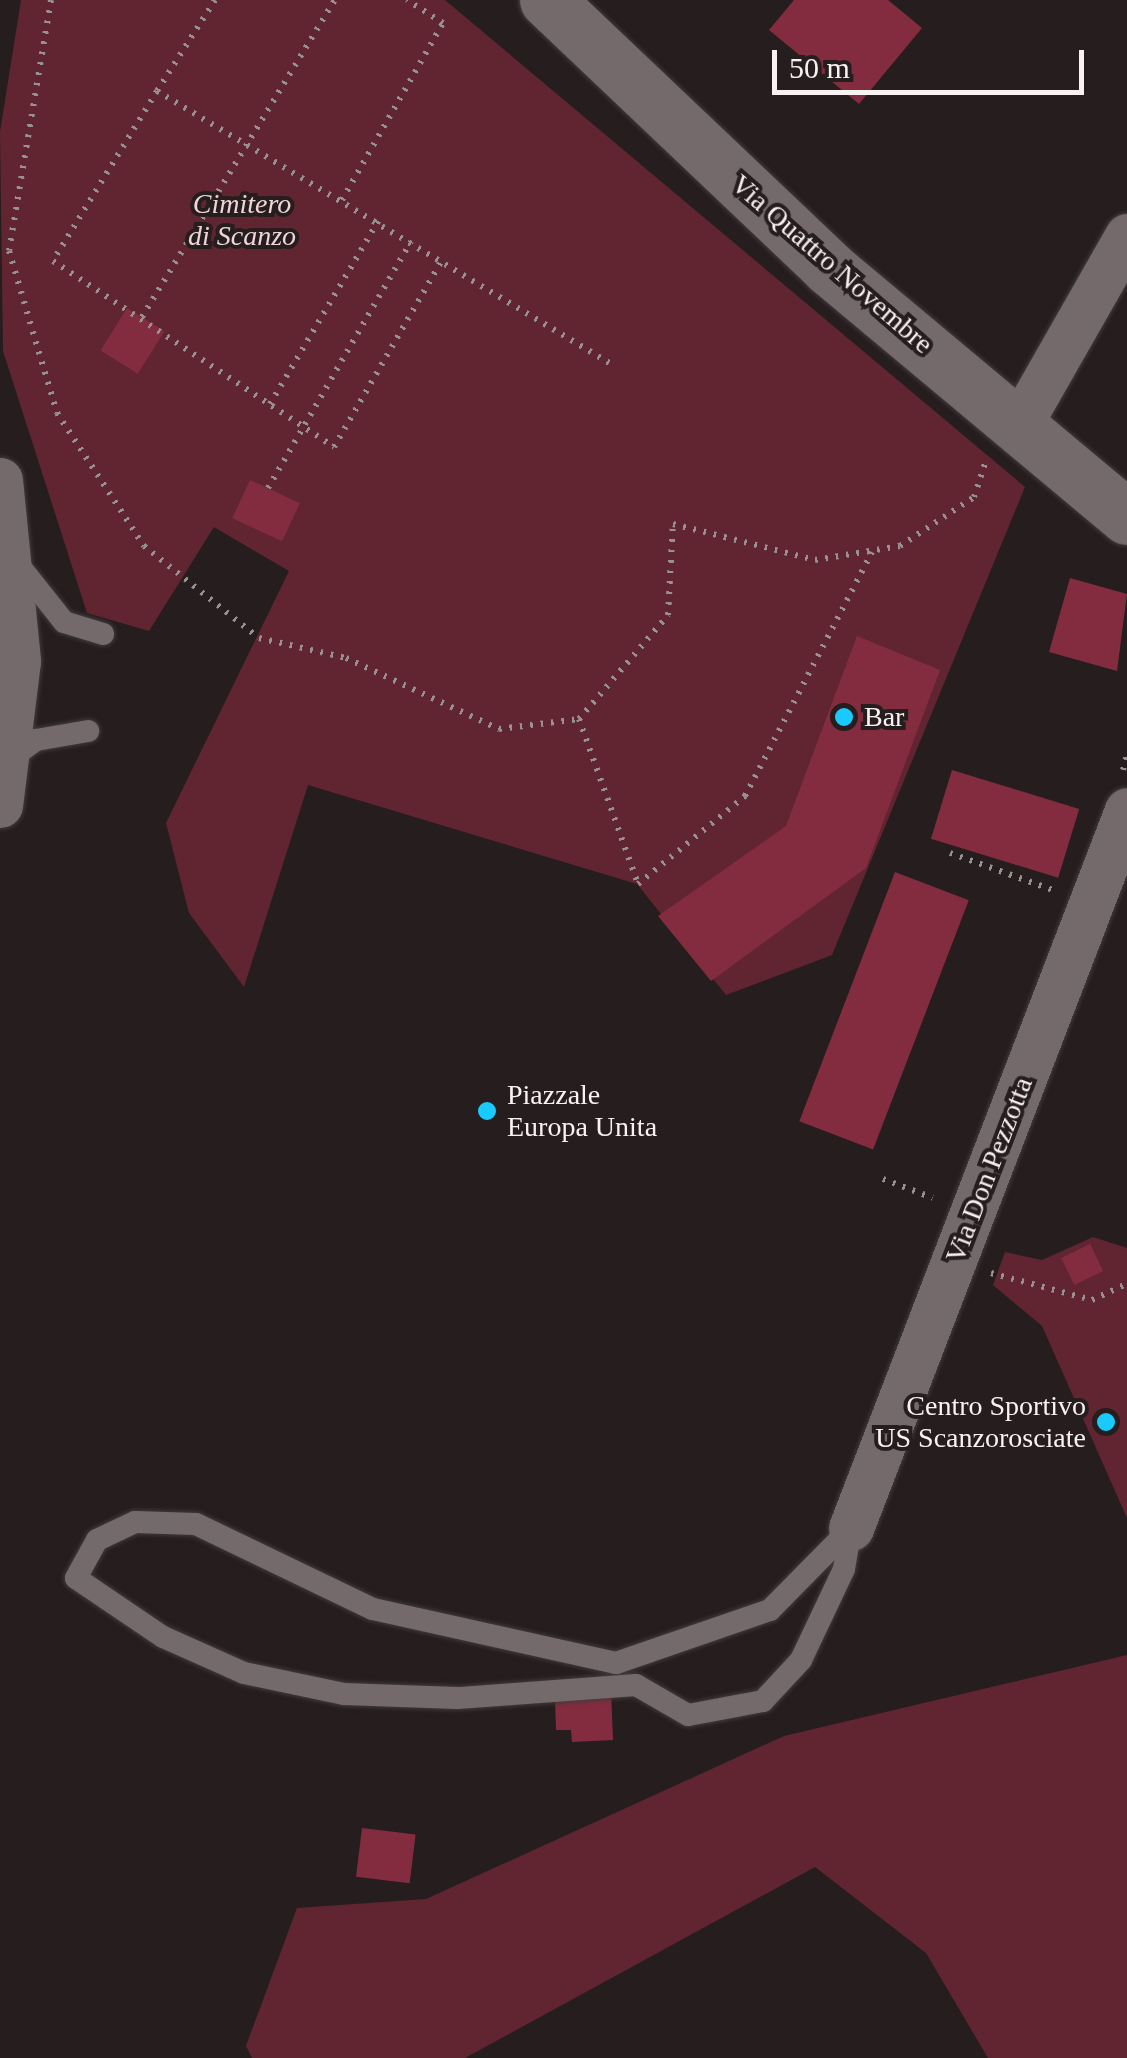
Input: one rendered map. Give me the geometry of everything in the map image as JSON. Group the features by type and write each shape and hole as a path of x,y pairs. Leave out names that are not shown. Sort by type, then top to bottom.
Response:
{"street":[{"name":"Via Quattro Novembre","path":"546,0 829,268 1127,517"},
{"path":"1018,428 1127,236"},
{"path":"0,480 13,558 12,758 0,805"},
{"name":"Via Don Pezzotta","path":"851,1528 1127,810"}],"lane":[{"path":"13,558 64,622 103,634"},
{"path":"12,758 36,740 88,731"},
{"path":"134,1522 196,1524 374,1609 616,1663 770,1610 851,1528 844,1568 801,1660 763,1701 688,1715 636,1684 458,1698 344,1694 244,1673 163,1637 76,1578 97,1540 134,1522"}],"path":[{"path":"51,0 9,251 57,412 144,546 259,638 346,658 500,729 579,719 668,616 673,524 815,560 900,546 974,497 988,452 1018,428"},
{"path":"215,0 53,261 334,446 443,258"},
{"path":"142,317 335,0"},
{"path":"342,200 443,23 406,0"},
{"path":"158,91 249,141 611,364"},
{"path":"270,404 378,220"},
{"path":"268,488 411,240"},
{"path":"579,719 638,884 745,796 872,551"},
{"path":"950,852 1091,907"},
{"path":"959,1248 985,1271 1092,1300 1127,1284"}],"green space":[{"name":"Cimitero di Scanzo","path":"21,0 445,0 1025,487 832,955 726,995 637,884 308,785 244,987 189,913 166,823 289,571 214,527 149,631 87,613 3,351 0,132"},
{"name":"Centro Sportivo US Scanzorosciate","path":"1093,1237 1127,1248 1127,1518 1042,1326 993,1285 1005,1252 1042,1260"},
{"path":"1127,1655 1127,2058 988,2058 926,1953 815,1867 465,2058 252,2058 246,2046 297,1908 426,1899 784,1736"}],"building":[{"path":"794,0 888,0 922,28 859,104 769,30"},
{"path":"127,308 164,331 138,374 101,350"},
{"path":"250,480 300,503 282,541 232,518"},
{"path":"1070,578 1127,594 1117,671 1049,652"},
{"path":"857,636 940,670 866,868 711,981 658,916 786,826"},
{"path":"952,770 1079,809 1058,878 931,839"},
{"path":"895,872 969,900 873,1150 799,1121"},
{"path":"1090,1244 1103,1271 1074,1285 1061,1258"},
{"path":"611,1690 613,1740 572,1742 571,1730 556,1730 555,1699"},
{"path":"362,1828 416,1835 410,1883 356,1877"}],"place":[{"name":"Bar","path":"844,717"},
{"name":"Piazzale Europa Unita","path":"487,1111"},
{"name":"Centro Sportivo US Scanzorosciate","path":"1106,1422"}]}
